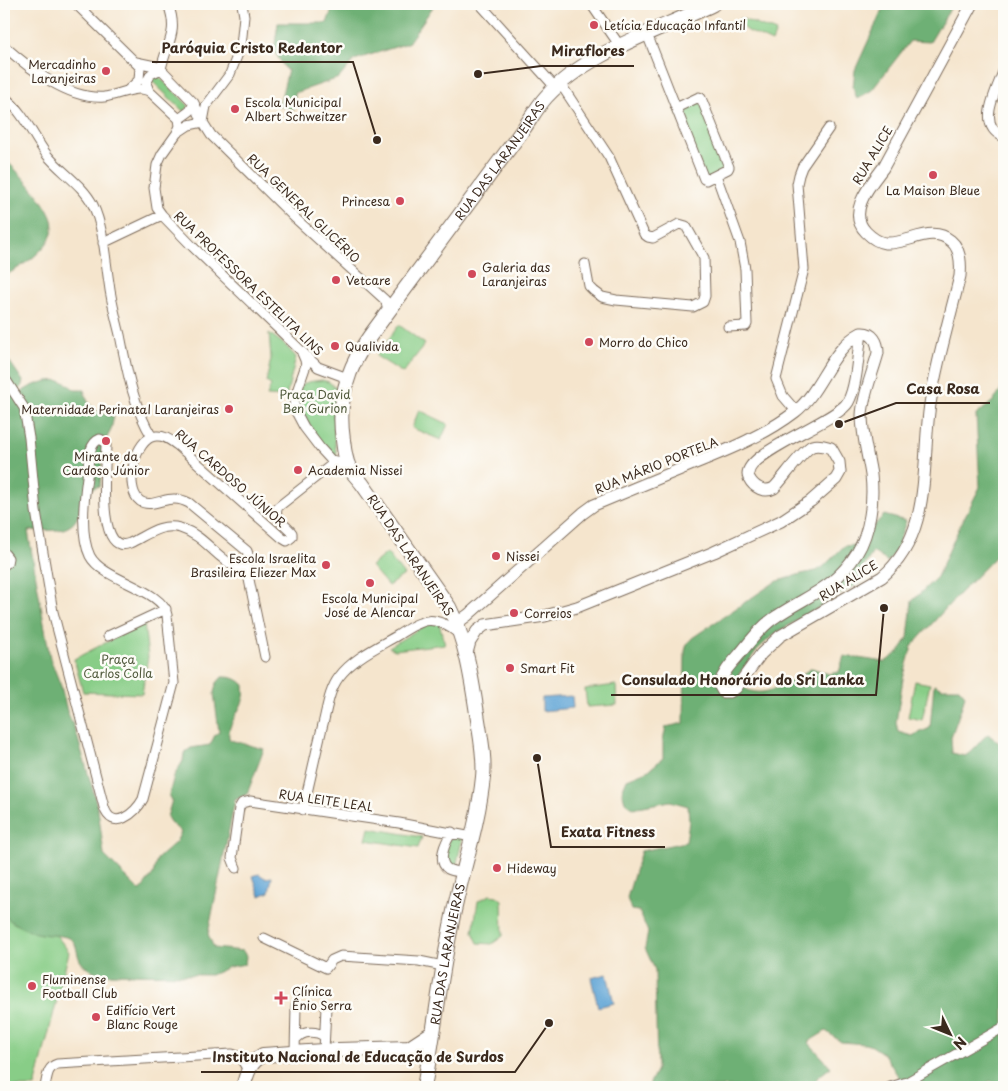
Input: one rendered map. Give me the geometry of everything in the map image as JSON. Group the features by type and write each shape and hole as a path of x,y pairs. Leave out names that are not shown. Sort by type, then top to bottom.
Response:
{"main road":[{"name":"RUA DAS LARANJEIRAS","path":"424,1087 443,966 472,837 484,771 480,732 467,653 449,607 347,462 340,410 346,382 359,351 522,131 544,98 571,73 620,46 712,4"},
{"path":"409,1048 432,1033"},
{"path":"242,1087 248,1070 260,1057 266,1054 409,1048 420,1052 429,1060"}],"street":[{"path":"76,4 140,68 138,80 125,92"},
{"path":"168,4 172,14 173,32 161,69 151,74 146,83 149,90 180,119 190,111 194,103"},
{"path":"177,133 190,125 203,122 206,106 230,74 241,46 244,24 242,4"},
{"path":"480,4 558,85 609,157 644,234 652,238 679,224 686,226 704,258 706,296 703,302 692,307 602,297 589,286 585,264"},
{"path":"591,4 620,46"},
{"name":"RUA ALICE","path":"861,333 870,334 878,345 878,353 862,415 865,450 871,476 871,504 866,533 858,552 840,576 816,594 776,617 743,650 724,674 719,685 723,692 730,692 736,688 761,654 780,636 882,577 893,568 905,551 916,522 924,494 931,400 961,265 954,243 940,234 930,234 885,243 873,239 863,229 859,221 858,212 861,200 883,168 972,4"},
{"path":"647,34 676,108 704,179 706,180 728,169 729,167 701,98 699,97 676,108"},
{"path":"4,46 40,75 75,93 107,97 139,89 149,90"},
{"path":"136,62 161,69"},
{"name":"RUA GENERAL GLICÉRIO","path":"161,69 194,103 211,135 296,219 385,300 389,311"},
{"path":"1004,70 989,112 988,122 999,135 1004,136"},
{"path":"4,97 21,113 47,155 86,194 93,205 103,242 109,285 126,368 138,408 152,436 133,462 132,488 136,498 146,504 173,499 180,499 189,503 247,551 249,558 246,565 265,657"},
{"name":"RUA PROFESSORA ESTELITA LINS","path":"180,119 177,133 162,154 154,176 157,208 240,293 318,367 335,372 342,376 346,382"},
{"path":"796,411 783,396 776,379 804,269 797,184 802,167 829,128"},
{"path":"716,175 740,242 745,268 747,325 728,326"},
{"path":"103,242 162,215"},
{"path":"467,653 470,642 477,631 485,625 545,616 577,607 729,545 781,521 811,501 830,485 840,472 836,455 831,448 813,446 806,451 774,488 769,490 763,491 750,481 747,476 748,470 766,452 839,411 848,402 856,371 861,333"},
{"name":"RUA MÁRIO PORTELA","path":"459,629 478,607 594,505 749,440 796,411 850,341 861,333"},
{"path":"299,349 306,365 294,400 295,410 304,427 331,463 347,462"},
{"path":"836,358 847,359 856,371"},
{"path":"335,372 343,372 352,367"},
{"path":"4,377 24,408 36,511 53,612 104,807 108,815 113,819 132,814 143,799 174,683 166,609 159,601 102,569 90,556 86,537 84,507 93,444 97,440 103,439 106,444 106,506 109,533 114,541 126,544 155,530 165,527 177,528 202,539 232,565 238,568 246,565"},
{"name":"RUA CARDOSO JÚNIOR","path":"152,436 163,436 177,445 282,538 287,540 291,538 292,534 277,518 277,509 331,463"},
{"path":"4,553 8,561 4,565"},
{"path":"478,607 475,616 485,625"},
{"path":"108,636 166,609"},
{"path":"304,810 328,702 333,687 342,673 354,663 408,628 422,622 438,620 459,629"},
{"name":"RUA LEITE LEAL","path":"236,868 232,858 240,808 242,804 250,801 390,821 472,837"},
{"path":"452,832 444,848 444,864 449,869 464,873"},
{"path":"264,938 326,968 332,960 341,956 419,961 443,966"},
{"path":"296,1006 296,1053"},
{"path":"324,1051 326,1007"},
{"path":"890,1087 901,1085 1004,1027"},
{"path":"296,1039 306,1032 324,1036"},
{"path":"45,1087 52,1066 57,1064 232,1054 240,1057 248,1070"}],"green space":[{"path":"334,4 435,4 408,43 354,60 339,78 295,93 294,109 279,106 288,70 286,70 274,51 278,23 327,23"},
{"path":"885,4 953,4 930,42 910,41 872,90 857,99 853,87 855,70"},
{"path":"740,18 776,32 772,42 746,30 738,24"},
{"path":"156,74 189,106 184,112 151,80"},
{"path":"701,100 729,170 707,181 676,111"},
{"path":"4,158 41,200 47,209 53,226 52,234 42,249 19,268 4,276"},
{"path":"399,325 425,344 403,373 376,356"},
{"path":"269,333 285,345 296,357 286,397 267,396 271,385 266,382 271,359"},
{"path":"4,356 23,381 17,393 19,394 45,382 61,381 67,383 75,390 84,390 90,405 98,412 114,416 111,430 103,445 100,486 91,489 85,494 78,517 64,529 28,531 50,658 61,686 67,711 76,732 94,794 104,855 138,889 141,890 153,874 157,859 176,842 181,832 167,817 172,800 169,795 174,776 183,761 184,753 191,748 210,745 215,735 219,732 214,693 216,684 222,677 226,677 237,679 244,685 242,702 229,730 230,740 264,749 247,794 235,800 208,934 214,948 243,951 246,956 245,964 229,967 211,975 100,974 83,964 75,944 70,939 28,930 13,922 4,913 3,900 6,867 4,860"},
{"name":"Praça David Ben Gurion","path":"322,380 329,382 336,388 334,423 337,457 334,459 301,414 297,402 301,386 307,382"},
{"path":"1004,380 1004,548 912,646 903,679 896,722 898,732 912,736 930,728 934,684 942,688 959,688 965,695 951,737 952,753 965,756 988,734 1004,745 1004,1087 990,1081 981,1087 892,1087 892,1083 900,1079 884,1054 865,1044 841,1042 826,1031 808,1042 831,1067 818,1077 811,1087 648,1087 657,1069 655,970 645,948 648,932 639,911 631,910 627,898 641,851 686,842 689,821 688,806 670,801 633,808 625,802 622,791 627,779 649,770 663,758 663,740 666,727 684,723 685,651 687,644 692,638 775,582 816,571 823,567 844,546 856,545 884,515 906,521 897,548 888,562 873,552 860,573 861,582 773,635 757,650 735,680 749,690 767,691 783,686 812,668 829,674 839,672 844,656 885,662 899,652 908,638 912,601 937,577 980,487 976,415 997,396"},
{"path":"419,410 448,424 441,440 412,428"},
{"path":"387,553 404,575 388,586 371,566"},
{"name":"Praça Carlos Colla","path":"144,623 148,657 142,694 83,692 74,659"},
{"path":"439,623 445,644 395,650 389,647 427,624"},
{"path":"915,681 930,684 922,720 908,717"},
{"path":"616,685 617,705 587,707 585,689"},
{"path":"369,828 422,837 418,848 366,840"},
{"path":"454,836 462,836 462,840 456,867 452,869 446,862 448,840"},
{"name":"Fluminense Football Club","path":"4,879 39,912 69,952 35,1087 4,1087"},
{"path":"490,895 497,896 502,900 503,936 492,944 478,943 473,932 478,901"}],"water":[{"path":"572,696 573,708 542,711 542,698"},
{"path":"259,874 265,878 272,877 269,892 260,896 253,876"},
{"path":"607,974 614,1003 598,1007 591,978"}],"place":[{"name":"Letícia Educação Infantil","path":"594,25"},
{"name":"Mercadinho Laranjeiras","path":"106,71"},
{"name":"Miraflores","path":"478,74"},
{"name":"Escola Municipal Albert Schweitzer","path":"235,109"},
{"name":"Paróquia Cristo Redentor","path":"377,140"},
{"name":"La Maison Bleue","path":"933,175"},
{"name":"Princesa","path":"400,201"},
{"name":"Galeria das Laranjeiras","path":"472,274"},
{"name":"Vetcare","path":"336,280"},
{"name":"Morro do Chico","path":"589,342"},
{"name":"Qualivida","path":"335,346"},
{"name":"Maternidade Perinatal Laranjeiras","path":"229,409"},
{"name":"Casa Rosa","path":"839,424"},
{"name":"Mirante da Cardoso Júnior","path":"106,441"},
{"name":"Academia Nissei","path":"298,470"},
{"name":"Nissei","path":"496,556"},
{"name":"Escola Israelita Brasileira Eliezer Max","path":"326,565"},
{"name":"Escola Municipal José de Alencar","path":"370,583"},
{"name":"Consulado Honorário do Sri Lanka","path":"884,608"},
{"name":"Correios","path":"514,613"},
{"name":"Smart Fit","path":"510,668"},
{"name":"Exata Fitness","path":"537,758"},
{"name":"Hideway","path":"497,868"},
{"name":"Fluminense Football Club","path":"32,986"},
{"name":"Clínica Ênio Serra","path":"281,998"},
{"name":"Edifício Vert Blanc Rouge","path":"96,1017"},
{"name":"Instituto Nacional de Educação de Surdos","path":"549,1023"}]}
